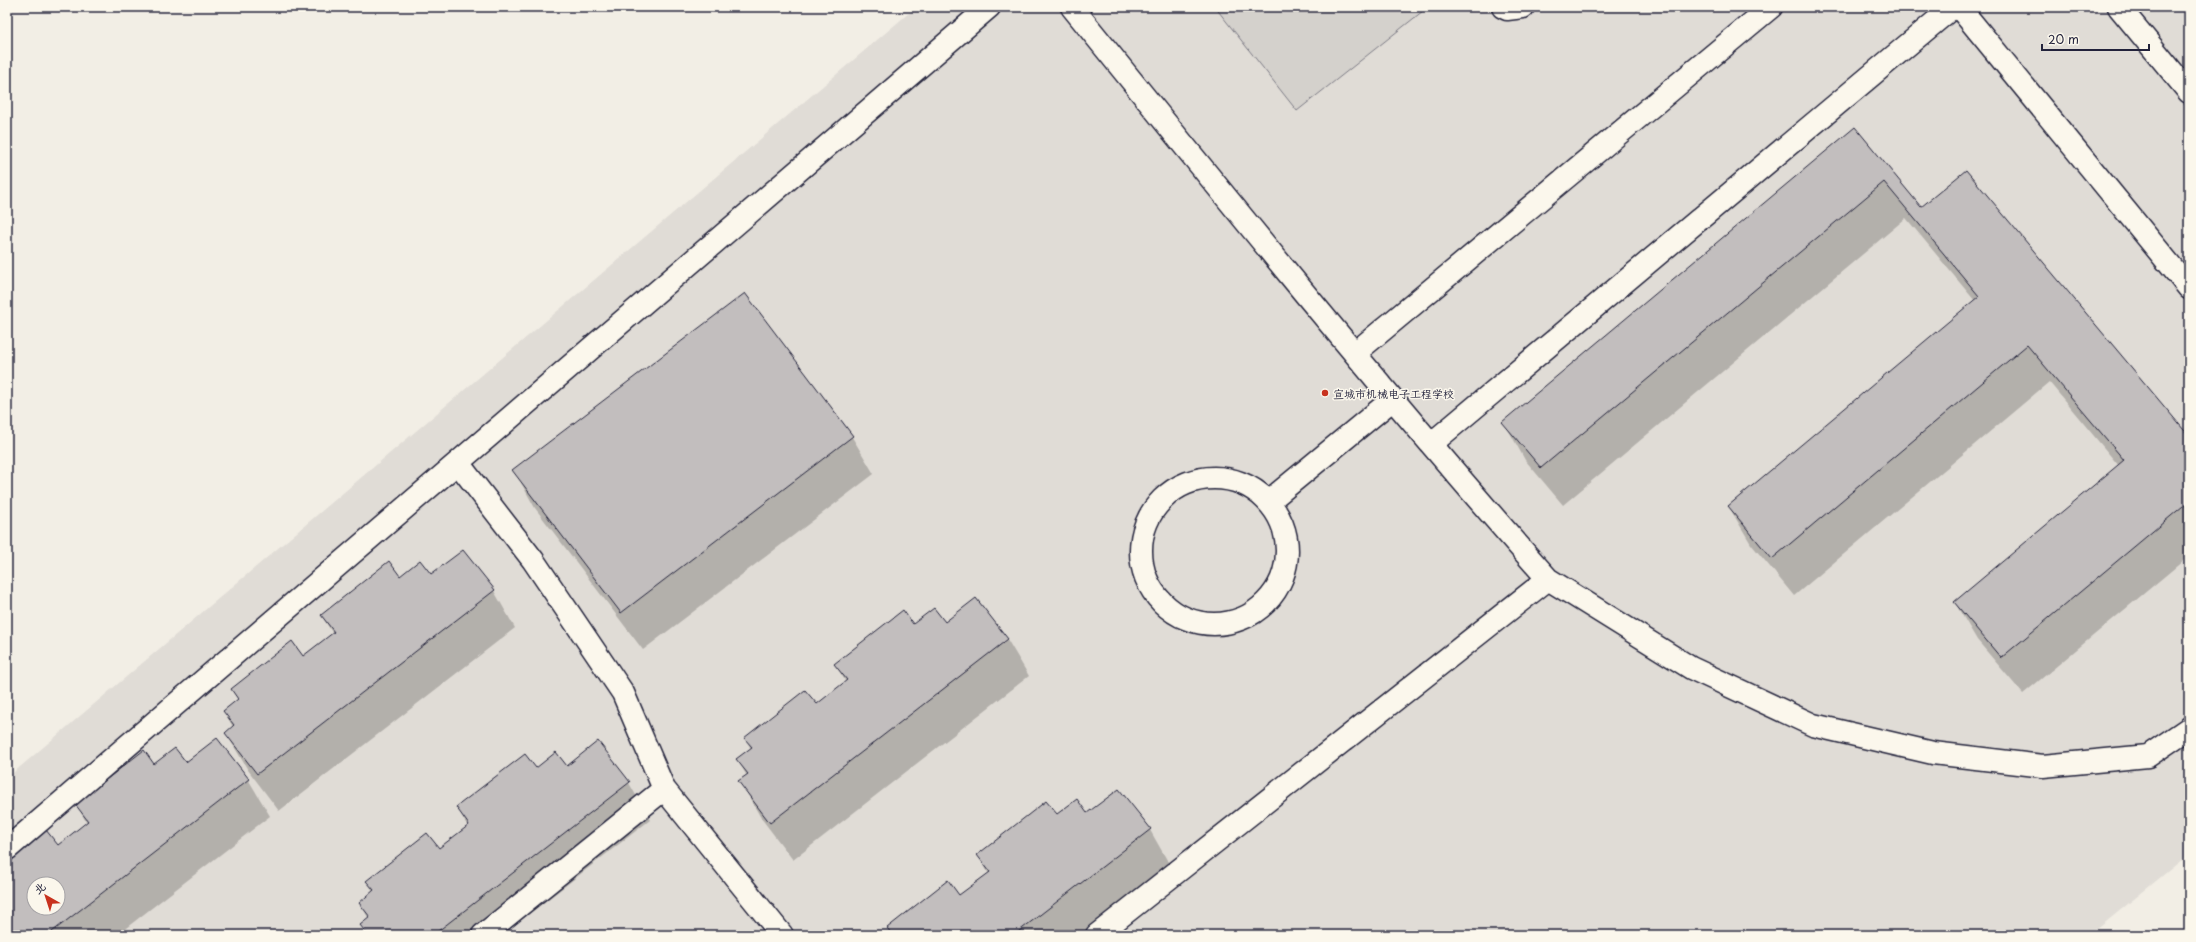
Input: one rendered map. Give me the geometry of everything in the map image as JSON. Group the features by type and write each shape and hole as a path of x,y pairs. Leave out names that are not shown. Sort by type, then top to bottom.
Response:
{"lane":[{"path":"7,848 989,7"},
{"path":"1072,7 1355,353 1431,444 1548,579 1691,668 1813,725 1933,753 2043,766 2148,756 2189,728"},
{"path":"1503,7 1508,9 1523,7"},
{"path":"1355,353 1771,7"},
{"path":"1431,444 1953,7"},
{"path":"1959,7 2189,288"},
{"path":"2119,7 2189,92"},
{"path":"1269,501 1394,399"},
{"path":"458,463 533,560 624,694 664,789 782,935"},
{"path":"1200,478 1225,478 1249,486 1269,501 1283,522 1288,547 1285,570 1275,593 1258,610 1237,621 1213,625 1190,621 1168,610 1152,592 1142,570 1140,546 1145,523 1158,502 1176,487 1200,478"},
{"path":"1097,935 1548,579"},
{"path":"483,935 664,789"}],"shaded area":[{"name":"宣城市机械电子工程学校","path":"916,7 2189,7 2189,854 2090,935 7,935 7,778"},
{"path":"1215,7 1428,7 1297,111"}],"building":[{"path":"1855,127 1921,207 1966,170 2189,436 2189,501 2001,658 1954,602 2124,460 2027,345 1772,559 1728,506 1979,296 1884,182 1541,468 1502,422"},
{"path":"745,293 853,436 621,613 512,470"},
{"path":"463,550 495,590 257,774 225,733 234,725 223,711 238,699 231,689 292,641 303,656 334,632 321,615 389,561 400,576 420,560 431,574"},
{"path":"976,598 1008,639 770,823 738,781 748,774 736,759 752,747 744,738 805,690 817,704 847,680 834,664 903,610 913,624 934,608 945,622"},
{"path":"217,738 249,779 48,935 7,935 7,860 46,830 58,845 88,821 75,804 144,750 154,764 175,748 186,762"},
{"path":"598,741 630,782 433,935 368,935 360,925 370,917 359,903 374,890 366,881 427,833 439,848 469,825 456,807 525,754 536,768 556,752 567,766"},
{"path":"1119,789 1151,829 1014,935 893,935 887,928 948,880 959,895 990,872 977,855 1046,801 1057,814 1077,799 1087,813"}],"place":[{"name":"宣城市机械电子工程学校","path":"1325,393"}]}
